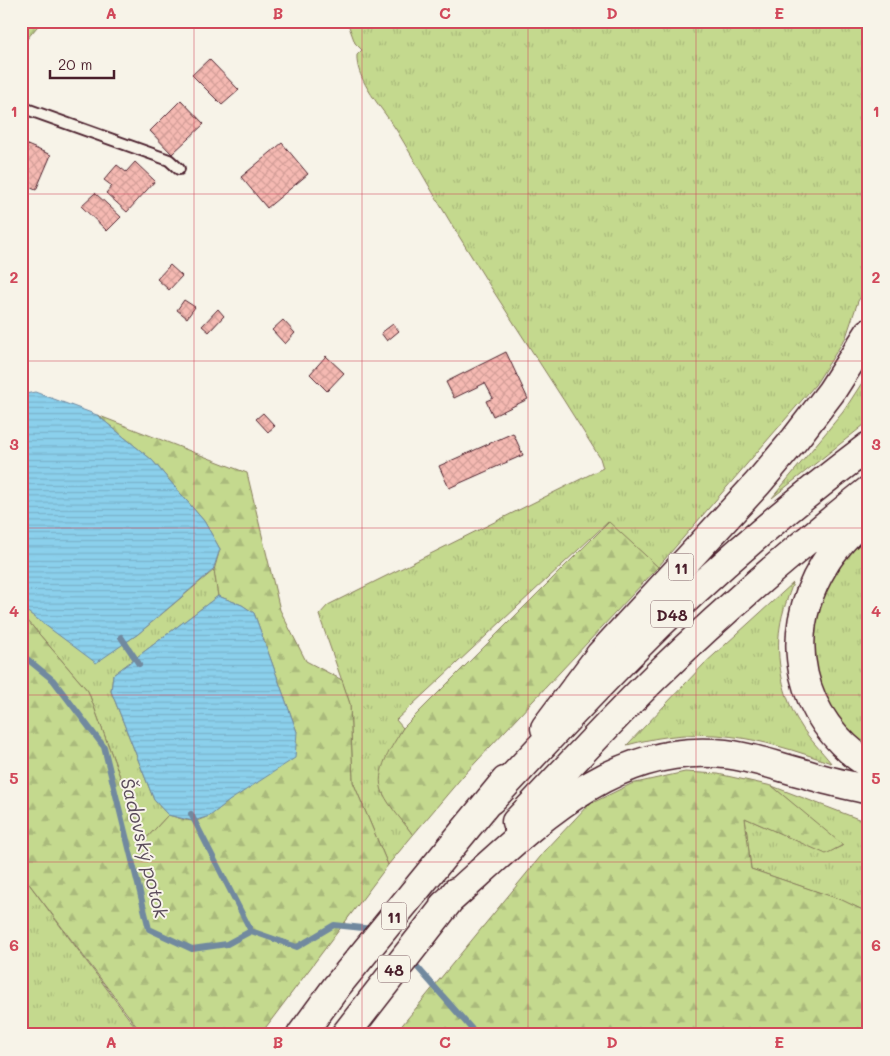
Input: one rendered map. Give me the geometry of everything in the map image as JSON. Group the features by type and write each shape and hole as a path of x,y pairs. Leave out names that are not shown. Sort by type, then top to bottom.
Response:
{"highway":[{"name":"11","path":"301,1035 337,986 491,800 600,655 796,439 832,392 869,333"},
{"name":"D48","path":"491,800 630,654 703,584 781,514 869,446"},
{"name":"D48","path":"521,827 654,678 728,608 804,541 869,490"},
{"path":"869,513 838,545 814,584 801,625 800,647 802,670 816,710 841,742 869,765"},
{"path":"521,827 594,782 619,769 672,754 699,752 726,754 768,762 808,775 869,790"},
{"name":"48","path":"345,1035 444,905 521,827"}],"lane":[{"path":"21,107 170,160 179,169"}],"green space":[{"path":"21,21 42,21 21,46"},
{"path":"347,21 869,21 869,285 858,301 846,337 815,385 658,567 608,522 396,720 403,728 390,751 382,792 413,835 388,865 353,782 350,704 319,615 328,605 603,468 600,458 470,254 397,131 365,84 358,65 357,55 362,50 355,43"},
{"path":"869,372 869,421 772,498 843,412"},
{"path":"97,415 247,473 280,610 306,661 342,680 350,704 353,782 388,865 260,1035 143,1035 21,873 21,613 88,691 144,841 168,815 194,821 219,809 248,784 297,732 254,613 242,605 218,596 214,570 220,549 204,521 152,460"},
{"path":"609,522 658,567 463,776 413,835 389,804 383,793 380,776 390,750 403,728"},
{"path":"869,532 869,749 856,740 835,718 822,694 814,665 814,615 840,560"},
{"path":"214,570 218,596 113,675 111,691 154,800 168,815 144,841 88,691 21,613 21,607 96,662 138,634"},
{"path":"793,583 780,627 779,651 782,677 794,714 831,763 779,746 730,736 681,735 627,745 704,664"},
{"path":"685,772 718,774 772,786 843,845 826,854 745,818 751,869 842,900 869,913 869,1035 394,1035 545,851 588,805 631,784"},
{"path":"772,786 869,823 869,913 841,900 751,869 745,818 826,853 842,846"},
{"path":"21,873 130,1020 143,1035 21,1035"}],"water":[{"path":"35,392 97,415 152,460 204,521 220,549 213,570 138,634 96,663 21,607 21,395"},
{"path":"218,596 242,605 254,613 297,732 295,758 229,801 210,816 193,821 168,815 154,800 111,691 113,675"}],"building":[{"path":"209,59 239,90 222,105 192,75"},
{"path":"181,100 204,124 172,154 150,131"},
{"path":"282,143 308,174 267,208 241,177"},
{"path":"25,144 51,155 36,190 21,184 21,152"},
{"path":"135,162 155,181 127,212 106,193 112,186 104,180 117,165 126,172"},
{"path":"95,193 121,217 107,231 81,206"},
{"path":"170,265 182,276 169,290 157,279"},
{"path":"184,300 195,307 187,318 177,310"},
{"path":"218,309 224,316 209,332 202,326"},
{"path":"283,320 295,333 285,344 272,330"},
{"path":"393,324 399,331 387,341 381,333"},
{"path":"506,352 528,399 493,416 486,401 493,398 485,383 454,398 446,382"},
{"path":"326,356 344,373 327,391 310,374"},
{"path":"263,413 275,426 268,432 256,419"},
{"path":"513,433 523,455 449,488 439,466"}],"waterway":[{"path":"121,637 139,664"},
{"name":"Šadovský potok","path":"21,654 53,680 104,747 149,929 192,949 227,944 251,931 297,947 334,925 373,929"},
{"path":"191,814 251,931"},
{"name":"Šadovský potok","path":"412,961 477,1035"}]}
